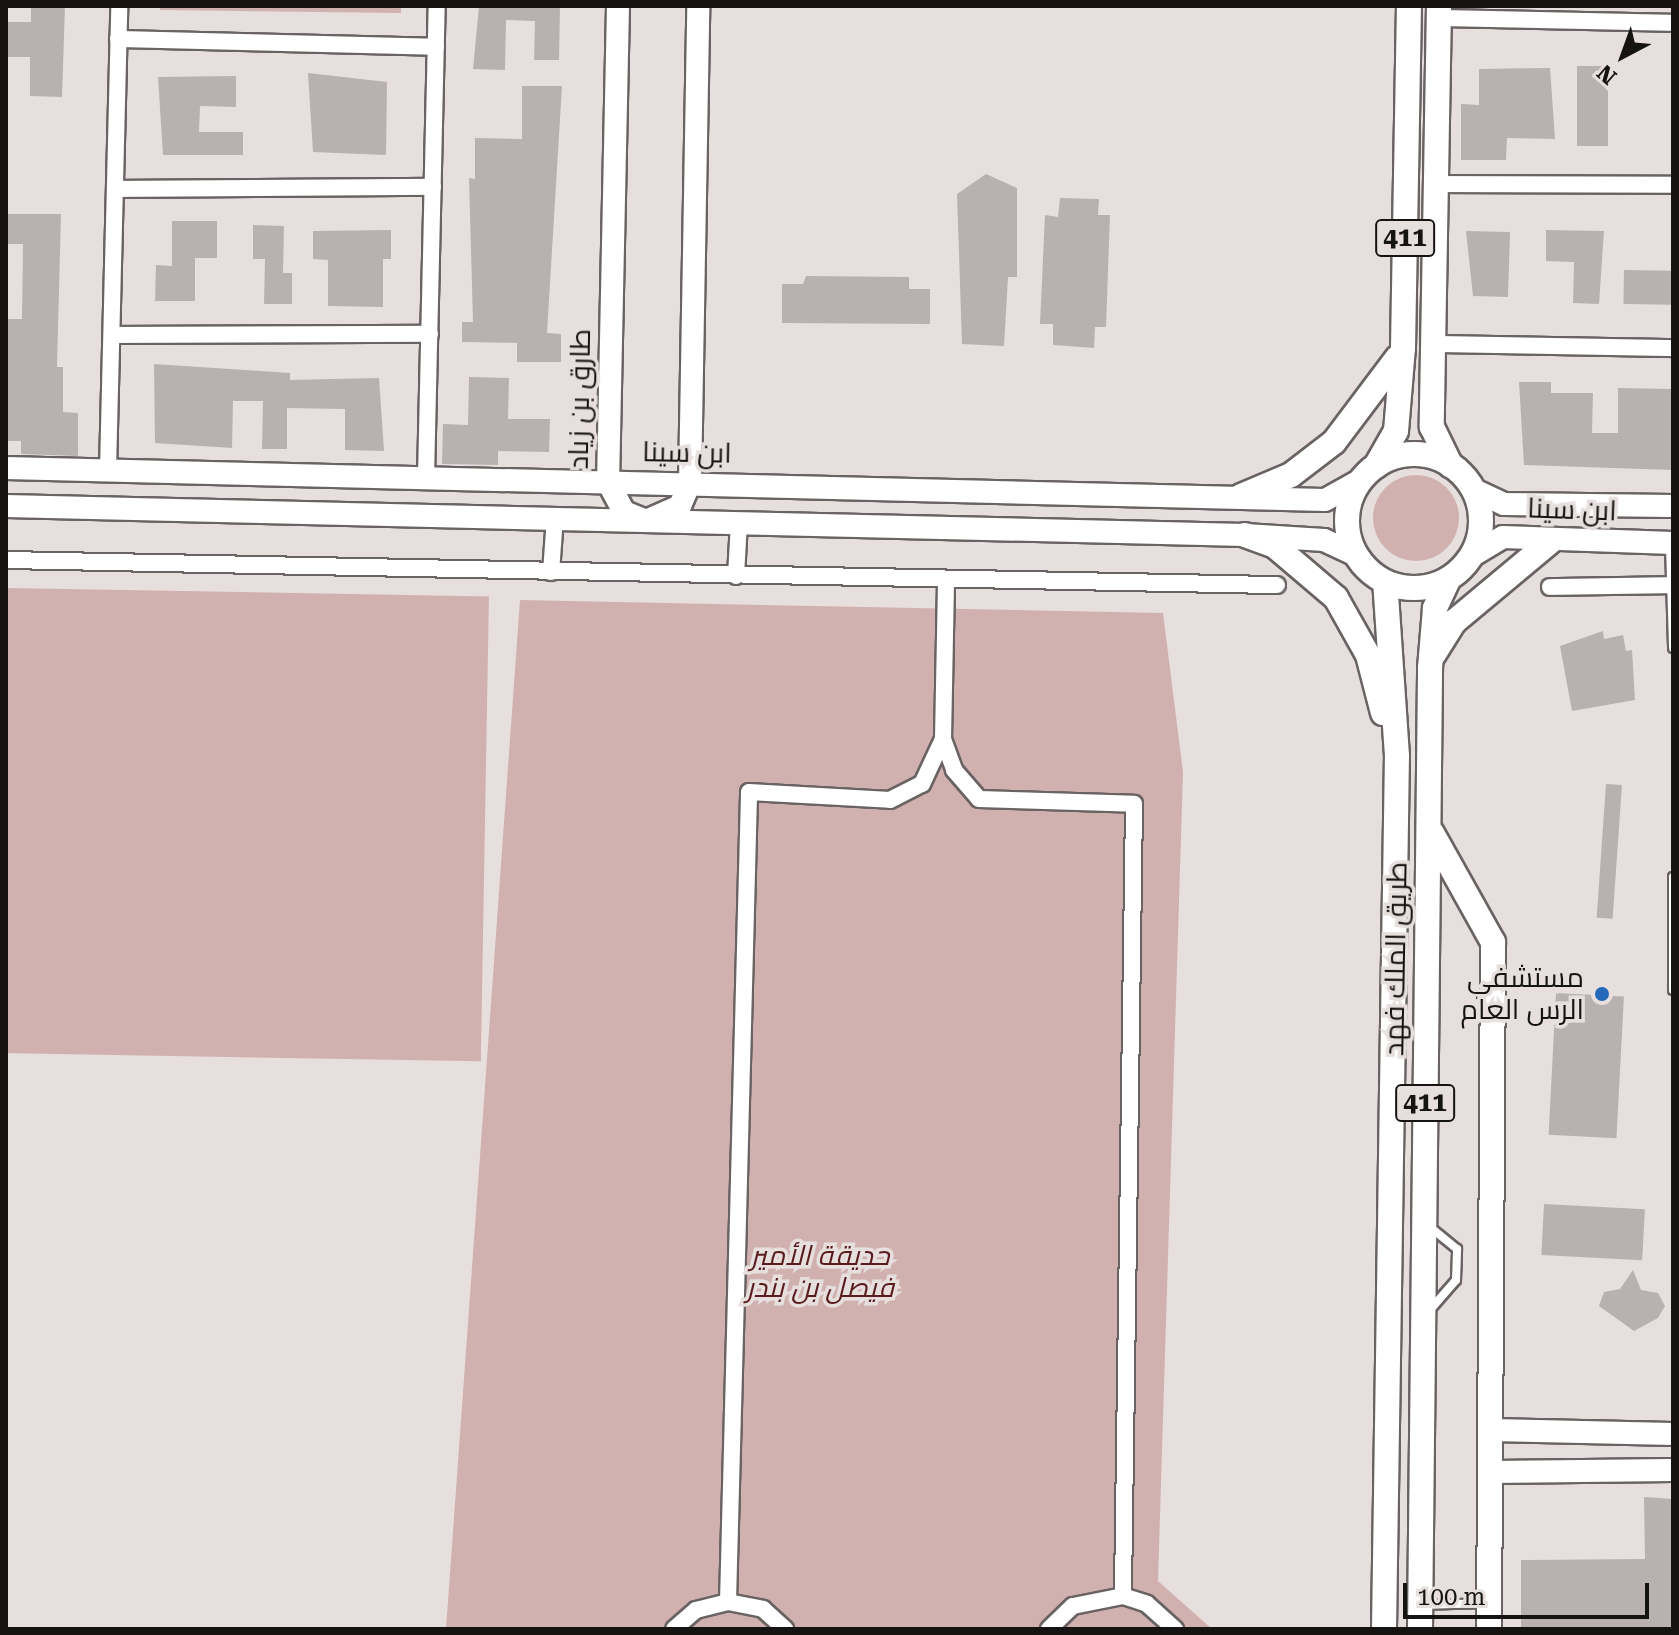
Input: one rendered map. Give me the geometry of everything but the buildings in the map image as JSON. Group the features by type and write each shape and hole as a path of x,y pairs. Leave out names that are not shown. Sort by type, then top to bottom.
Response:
{"main road":[{"name":"411","path":"1356,555 1347,517 1369,473 1396,431 1403,348 1409,6"},
{"name":"411","path":"1438,12 1432,427 1451,466 1474,490"},
{"path":"1241,496 1291,475 1334,442 1386,381 1403,348"},
{"name":"411","path":"1369,473 1414,454 1451,466"},
{"path":"1473,555 1481,511 1474,490"},
{"path":"1245,535 1275,546 1336,598 1368,655 1397,756"},
{"path":"1430,668 1439,640 1455,621 1551,541"},
{"path":"1356,555 1385,582 1406,588 1448,580"},
{"name":"411","path":"1448,580 1473,555"},
{"name":"طريق الملك فهد","path":"1420,1617 1430,668 1435,608 1448,580"},
{"name":"طريق الملك فهد","path":"1384,1629 1397,756 1385,582"},
{"path":"1428,812 1442,859 1493,942 1489,1629"}],"street":[{"path":"108,470 119,6"},
{"path":"426,477 437,6"},
{"name":"طارق بن زياد","path":"618,6 608,482 624,512 646,521"},
{"path":"646,521 670,515 690,483 698,6"},
{"path":"1438,12 1595,14 1673,23"},
{"path":"118,39 436,47"},
{"path":"1435,184 1673,185"},
{"path":"115,189 433,187"},
{"path":"112,335 430,334"},
{"path":"1433,344 1673,348"},
{"name":"ابن سينا","path":"6,468 1325,500 1369,473"},
{"name":"ابن سينا","path":"1474,490 1504,504 1673,506"},
{"path":"6,506 1245,535 1324,540 1356,555"},
{"path":"551,572 555,518"},
{"path":"736,576 739,523"},
{"name":"ابن سينا","path":"1473,555 1503,537 1672,543"},
{"path":"6,560 946,581 1277,585"},
{"path":"946,581 943,739 954,770 979,799 1134,804 1123,1596"},
{"path":"1550,587 1672,585"},
{"path":"728,1602 749,792 890,800 922,784 943,739"},
{"path":"1492,1430 1673,1434"},
{"path":"1491,1472 1673,1470"},
{"path":"1049,1629 1073,1606 1123,1596 1147,1604 1175,1629"},
{"path":"674,1629 696,1610 728,1602 763,1609 785,1629"}],"lane":[{"path":"1672,543 1673,648"},
{"path":"1673,877 1673,990"},
{"path":"1423,1317 1456,1280 1457,1265 1457,1249 1424,1222"},
{"path":"1420,1617 1490,1602"}],"green space":[{"path":"160,6 401,6 401,13 160,10"},
{"path":"1416,475 1432,479 1446,488 1455,502 1459,518 1455,534 1446,548 1432,557 1416,561 1400,557 1386,548 1377,534 1373,518 1377,502 1386,488 1400,479"},
{"path":"6,588 489,596 481,1061 6,1053"},
{"name":"حديقة الأمير فيصل بن بندر","path":"520,600 1163,613 1183,772 1158,1581 1212,1629 446,1629"}],"place":[{"name":"مستشفي الرس العام","path":"1602,994"}]}
